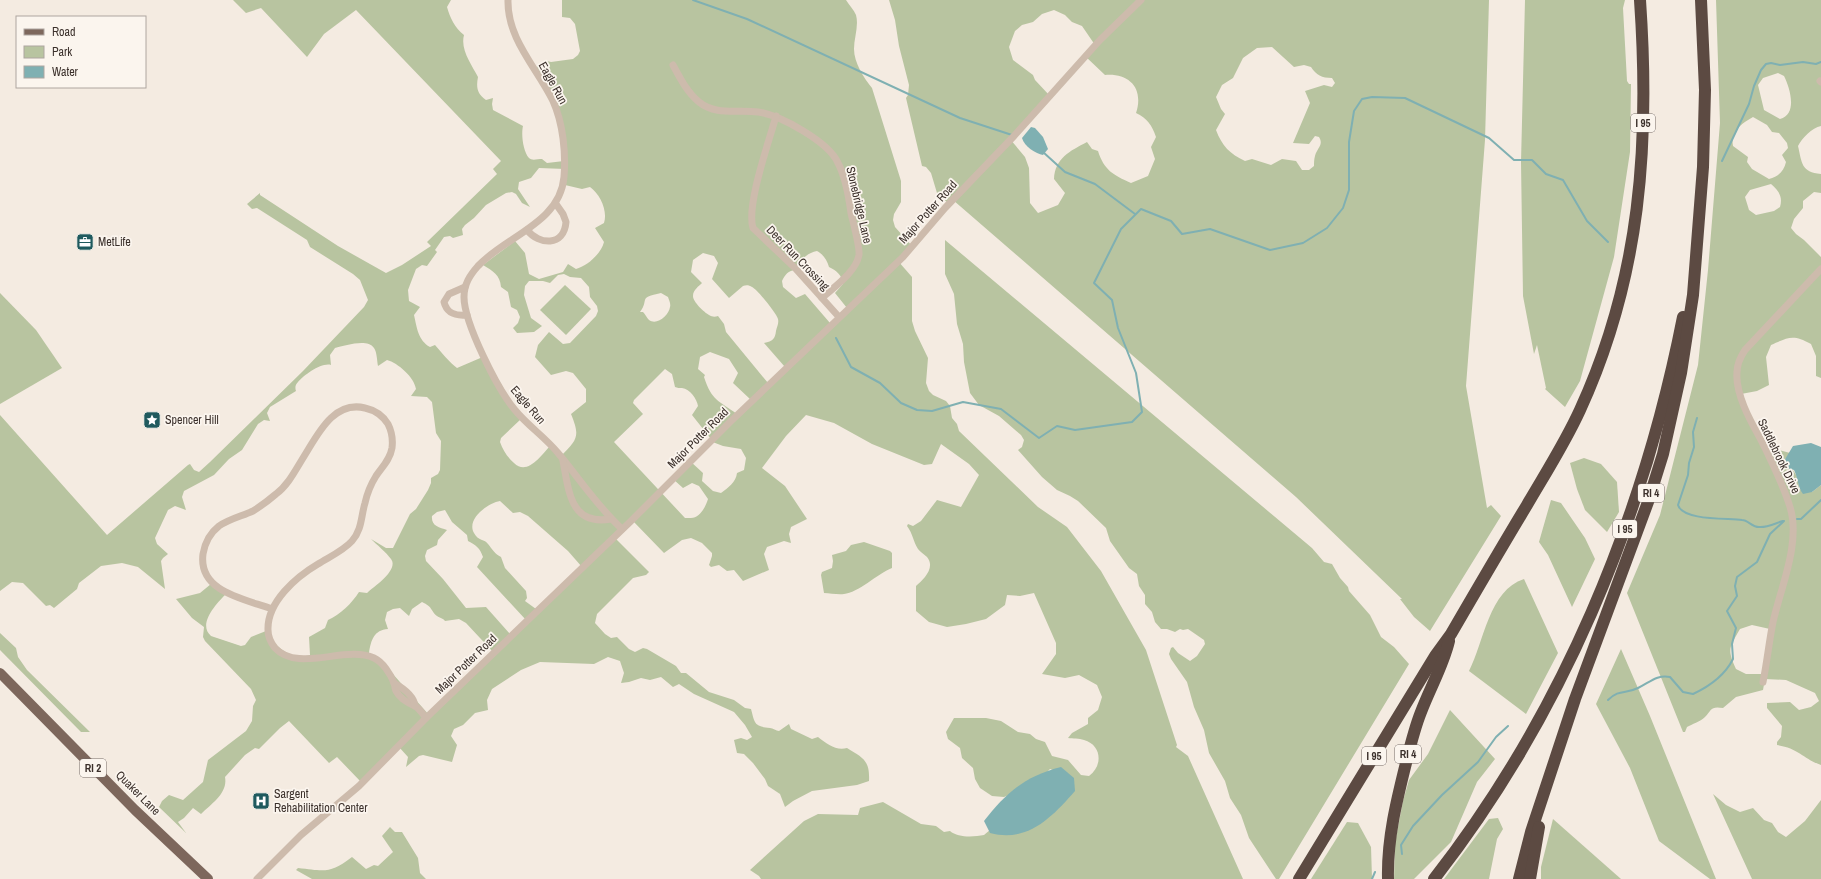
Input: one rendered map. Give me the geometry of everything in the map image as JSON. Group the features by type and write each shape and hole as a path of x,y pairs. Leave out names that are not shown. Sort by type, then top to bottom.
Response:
{"highway":[{"name":"I 95","path":"1300,879 1435,656 1451,634 1564,441 1592,383 1615,318 1632,245 1641,170 1643,70 1640,0"},
{"name":"I 95","path":"1434,879 1494,794 1534,729 1575,651 1611,569 1640,485 1663,407 1682,319 1699,217 1705,116 1705,65 1701,0"},
{"name":"RI 4","path":"1519,879 1529,838 1556,756 1584,674 1638,532 1663,454 1681,373 1690,321 1699,217"},
{"name":"RI 4","path":"1388,879 1389,847 1392,822 1410,746 1420,713 1444,659 1451,634"},
{"path":"1530,879 1556,756"}],"main road":[{"name":"Quaker Lane","path":"0,673 135,810 208,879"}],"street":[{"name":"Eagle Run","path":"508,0 510,20 516,36 524,53 552,100 559,117 563,147 563,187 556,204 544,216 480,264 471,275 465,287 464,297 467,315 492,375 502,393 521,417 563,459 611,519 622,529"},
{"name":"Major Potter Road","path":"257,879 300,835 359,786 426,718 839,317 903,257 945,208 1044,104 1100,40 1141,0"},
{"name":"Stonebridge Lane","path":"673,65 686,88 700,103 718,111 758,112 776,116 795,125 828,149 838,162 849,202 859,254 853,268 822,298"},
{"name":"Deer Run Crossing","path":"776,116 756,186 751,220 753,228 795,268 839,317"},
{"path":"527,230 535,238 546,242 551,241 561,235 566,222 563,214 556,204"},
{"name":"Saddlebrook Drive","path":"1763,682 1773,623 1792,547 1794,522 1779,478 1747,414 1742,399 1737,372 1741,356 1745,350 1821,269"},
{"path":"465,287 449,294 444,302 446,308 451,314 458,316 467,315"},
{"path":"272,609 222,591 212,584 206,575 203,564 204,549 207,540 219,526 258,508 278,493 287,484 325,424 334,415 349,408 361,407 372,410 381,417 388,426 392,436 392,448 388,460 376,477 365,503 358,531 348,545 315,565 298,578 281,596 272,609 268,622 268,635 272,644 284,655 298,659 349,655 372,657 383,665 394,683 401,686 414,700 415,706 426,718"},
{"path":"563,459 567,488 571,500 579,511 594,520 611,519"}],"green space":[{"path":"233,0 451,0 447,7 448,11 455,26 464,35 463,41 465,52 478,77 477,87 479,93 486,100 493,98 493,110 523,126 523,142 525,151 529,158 533,160 542,159 547,163 564,161 559,118 533,69 547,61 551,62 573,59 580,51 575,24 570,18 562,17 562,0 846,0 855,13 857,19 854,54 863,75 872,88 901,181 901,202 894,214 893,220 895,227 912,246 898,261 912,277 912,321 915,331 928,358 926,383 929,391 933,395 946,401 950,406 952,418 957,424 959,431 1038,507 1067,527 1101,571 1146,650 1177,745 1176,747 1188,756 1243,879 761,879 750,870 804,821 818,814 858,815 860,808 883,802 921,824 936,826 944,832 950,831 957,835 966,836 984,835 1059,772 1050,769 1036,783 1004,797 992,796 980,788 975,779 973,768 962,758 960,748 948,739 946,732 954,718 986,718 1001,721 1018,732 1030,734 1036,739 1045,742 1052,756 1068,760 1081,775 1089,776 1094,772 1098,762 1097,751 1094,746 1082,739 1068,738 1072,733 1088,724 1088,718 1098,710 1102,697 1097,685 1079,675 1065,678 1042,674 1056,654 1056,643 1034,593 1020,596 1007,595 1005,605 986,619 947,627 929,622 916,611 916,586 928,573 930,565 927,557 918,549 907,526 908,524 913,526 921,521 937,500 961,507 979,475 969,464 941,444 932,464 924,465 872,444 834,423 806,415 786,436 762,468 785,486 807,519 791,527 789,534 791,543 784,541 767,547 764,554 769,570 743,581 734,570 727,571 719,565 711,567 709,565 712,553 702,543 691,538 682,540 664,553 632,520 614,537 649,572 646,575 633,578 597,614 595,623 605,634 611,638 617,637 629,649 635,652 643,648 647,649 676,666 681,673 686,673 709,692 734,700 745,708 751,709 758,725 779,731 789,724 791,729 812,739 818,737 835,748 847,748 861,757 867,764 869,781 857,785 812,791 785,807 780,794 768,786 765,779 753,763 744,754 737,753 734,740 741,738 747,740 752,737 745,725 734,712 694,694 679,684 673,687 661,677 650,680 641,678 621,683 624,673 620,661 608,657 594,664 540,662 521,670 492,689 487,700 488,710 475,713 463,725 454,729 451,736 457,745 452,762 423,755 419,756 406,767 408,757 399,747 361,782 337,757 329,763 289,721 259,749 255,748 245,755 225,777 222,793 201,814 193,808 178,822 186,833 159,807 162,801 169,795 183,800 203,782 208,760 246,731 252,721 253,706 256,700 251,689 205,641 203,637 204,627 192,618 176,599 200,593 211,584 226,594 214,608 207,620 207,631 211,636 241,646 245,645 251,637 266,631 278,647 284,651 296,656 310,655 309,637 325,628 328,620 345,608 359,592 367,593 389,573 393,563 391,559 371,539 386,548 393,548 410,514 416,509 428,490 431,483 431,478 438,474 440,470 441,441 436,433 432,402 427,397 411,396 416,389 415,384 409,375 396,364 387,360 378,366 376,352 371,345 361,343 335,348 330,355 331,365 323,365 309,373 297,383 296,391 270,407 267,413 270,421 264,420 258,424 242,450 229,459 214,475 184,491 182,497 186,510 175,506 168,510 155,538 157,544 168,554 161,561 165,589 138,567 122,563 101,566 79,583 77,589 54,608 50,605 46,606 23,583 12,582 0,591 0,415 107,535 188,465 190,464 194,470 199,472 303,371 364,307 368,300 360,280 353,274 310,247 307,240 257,208 252,209 247,204 260,193 260,195 338,246 386,273 402,265 431,246 427,242 497,174 493,169 501,161 356,10 324,34 307,57 261,8 246,13","holes":["539,168 565,169 565,185 582,189 590,187 600,198 605,213 604,223 595,228 604,242 600,251 593,259 576,269 568,264 563,272 539,279 529,274 525,253 515,241 483,265 498,276 501,287 508,292 511,307 517,310 520,317 518,323 513,328 517,333 534,332 542,326 531,318 524,295 525,286 529,281 543,281 550,283 558,275 564,274 570,277 581,278 589,287 590,297 597,306 598,311 596,316 570,343 563,344 549,332 538,345 535,357 551,375 566,371 573,373 586,389 586,402 571,414 576,427 576,437 567,450 561,456 550,446 534,463 524,467 519,466 512,461 502,448 500,442 501,438 521,419 485,356 457,368 435,345 430,347 426,344 420,337 414,315 420,307 409,301 408,290 416,269 422,265 427,266 437,252 435,250 444,237 450,236 453,238 463,235 462,229 465,225 486,205 506,193 512,192 516,194 522,203 530,207 518,189 519,182 531,178","817,251 826,260 829,267 842,278 843,284 835,293 847,308 830,323 805,294 796,298 783,287 782,281 786,275 789,272 796,270 799,264 807,256","703,253 714,256 718,263 712,279 729,298 743,286 750,286 758,292 777,316 778,324 775,336 773,339 764,343 785,367 768,383 726,332 724,324 718,316 714,317 709,315 697,304 693,296 696,288 702,283 691,272 693,260","661,293 668,297 670,305 669,310 659,321 656,322 649,320 643,312 640,312 646,298","710,352 729,359 738,373 733,383 751,400 737,414 713,396 707,385 704,377 705,375 698,369 700,357","665,369 672,374 675,387 688,390 695,397 698,406 692,415 711,439 710,441 723,446 741,449 746,458 744,470 737,473 733,482 721,493 713,491 702,481 703,473 690,461 673,479 683,488 692,483 699,486 708,499 704,508 697,516 685,518 614,442 643,414 633,403 634,400","500,501 513,513 520,512 528,516 568,551 582,567 536,609 525,601 527,598 526,591 505,568 501,557 495,553 487,542 477,537 474,533 472,528 473,522 480,512 490,505","445,510 452,522 467,535 468,541 479,549 483,557 477,567 526,620 510,634 486,607 466,608 443,579 426,561 425,556 427,550 437,545 438,540 447,530 436,526 432,516 437,512","422,602 430,607 437,616 445,621 459,619 466,623 494,653 429,715 392,673 369,653 374,636 379,631 388,629 385,620 387,612 400,608 409,616 412,609"]},
{"path":"889,0 1489,0 1485,140 1466,386 1487,508 1491,505 1501,516 1430,631 1414,617 1400,599 1402,599 1296,497 953,200 948,203 937,193 931,173 926,167 922,166 906,98 908,95 909,85 899,46 895,20","holes":["1054,10 1065,15 1072,22 1082,26 1095,45 1085,56 1105,75 1122,77 1133,84 1138,97 1136,113 1149,122 1156,137 1151,147 1155,159 1148,176 1131,183 1110,171 1103,163 1098,151 1092,149 1087,142 1069,152 1060,160 1054,179 1065,193 1058,205 1038,213 1030,203 1029,168 1025,157 1010,139 1050,96 1035,80 1033,75 1013,60 1009,47 1015,31 1022,25 1033,22 1042,14","1272,47 1294,67 1304,65 1311,67 1320,76 1332,78 1335,83 1332,87 1324,85 1305,91 1310,103 1293,143 1309,144 1315,136 1319,137 1321,142 1315,156 1314,166 1309,170 1302,170 1296,161 1282,159 1271,165 1252,159 1245,161 1227,149 1216,130 1225,114 1216,97 1222,85 1233,78 1243,58 1257,48"]},
{"path":"1525,0 1625,0 1623,8 1627,81 1631,84 1630,152 1614,257 1580,381 1565,407 1545,389 1537,345 1534,354 1523,296 1521,162"},
{"path":"1716,0 1821,0 1821,126 1808,134 1798,146 1802,162 1806,169 1814,173 1821,174 1821,193 1814,192 1803,201 1803,208 1794,219 1791,228 1821,257 1821,378 1816,376 1816,356 1811,344 1800,339 1791,338 1771,345 1766,357 1769,385 1757,391 1741,394 1768,454 1779,450 1790,453 1784,461 1791,467 1795,474 1798,480 1799,489 1812,492 1821,485 1821,765 1796,751 1777,745 1777,742 1781,737 1782,726 1767,708 1767,703 1790,702 1799,710 1811,707 1819,701 1815,693 1786,680 1765,679 1763,690 1736,697 1723,708 1713,708 1703,719 1687,727 1685,732 1683,732 1627,593 1660,515 1698,365 1708,270 1720,123","holes":["1778,73 1784,76 1791,100 1791,106 1786,116 1780,119 1764,110 1758,85 1763,78","1753,117 1767,125 1772,132 1779,133 1787,143 1788,148 1782,155 1786,162 1784,168 1775,177 1769,179 1752,169 1747,162 1748,157 1733,146 1733,136 1735,132","1771,184 1780,194 1780,207 1774,211 1756,215 1749,210 1745,197 1750,190","1752,625 1770,629 1763,674 1746,674 1736,669 1731,657 1730,649 1733,640 1740,629"]},
{"path":"945,240 1312,548 1324,562 1332,564 1340,578 1348,587 1349,591 1370,615 1381,637 1394,647 1409,664 1279,879 1276,879 1249,838 1241,815 1230,798 1225,781 1209,753 1204,730 1194,707 1187,682 1169,654 1171,648 1173,647 1178,653 1190,661 1197,656 1205,644 1204,640 1188,629 1180,629 1175,632 1167,629 1161,629 1155,622 1152,612 1145,604 1145,595 1139,586 1137,574 1129,568 1110,541 1106,528 1078,501 1057,490 1042,477 1018,450 1022,447 1024,440 1021,435 999,416 979,405 970,393 964,362 963,344 957,324 954,294 945,274"},
{"path":"565,285 591,309 566,335 540,310"},
{"path":"0,293 36,330 62,368 0,404"},
{"path":"1584,458 1601,464 1617,482 1619,512 1607,532 1585,510 1577,489 1570,463"},
{"path":"1551,500 1561,503 1585,538 1595,559 1572,607 1548,555 1539,542"},
{"path":"864,542 890,551 892,553 892,568 849,593 824,593 821,575 822,572 832,568 832,555 846,551 851,545"},
{"path":"1524,579 1558,653 1526,714 1469,671 1495,605 1512,585"},
{"path":"0,633 16,648 18,657 27,670 90,732 81,732 0,650"},
{"path":"1621,649 1650,716 1716,879 1710,879 1659,841 1630,768 1596,704"},
{"path":"1450,710 1495,759 1477,782 1451,842 1414,879 1394,879 1395,843 1403,801 1409,780 1428,754"},
{"path":"1713,794 1726,805 1740,812 1753,808 1764,820 1772,823 1778,832 1786,837 1805,821 1821,800 1821,879 1752,879"},
{"path":"1498,818 1503,829 1497,839 1489,879 1444,879 1489,819"},
{"path":"1553,819 1621,879 1541,879 1541,867"},
{"path":"1347,822 1358,823 1371,847 1372,879 1311,879"},
{"path":"390,827 395,832 402,832 418,858 420,873 426,879 312,879 296,870 298,868 321,870 332,869 352,857 366,869 374,865 378,866 393,852 382,836"}],"water":[{"path":"1031,127 1035,128 1043,137 1048,149 1043,155 1031,149 1023,141 1022,138"},
{"path":"1811,443 1821,447 1821,485 1812,492 1803,494 1794,470 1783,467 1784,461 1793,446"},
{"path":"1061,767 1074,778 1075,791 1057,810 1038,826 1028,831 1004,835 990,833 984,821 1000,802 1017,787 1037,775"}],"waterway":[{"path":"693,0 747,19 960,118 1012,135"},
{"path":"1722,161 1749,104 1754,86 1761,70 1766,64 1771,63 1780,65 1803,62 1816,64 1821,62"},
{"path":"836,338 851,367 880,383 901,403 917,410 932,411 963,402 1001,409 1039,438 1057,426 1075,430 1132,422 1142,412 1136,373 1118,328 1112,300 1094,283 1121,229 1141,209 1171,221 1182,234 1210,229 1270,250 1303,243 1327,228 1343,208 1349,190 1349,142 1354,111 1362,99 1372,97 1405,98 1489,138 1514,160 1532,160 1546,174 1563,180 1587,221 1608,242"},
{"path":"1043,152 1065,172 1095,184 1135,214"},
{"path":"1697,418 1693,432 1694,447 1689,463 1688,475 1678,505 1682,510 1688,514 1707,518 1744,520 1754,526 1759,527 1768,526 1783,521"},
{"path":"1797,519 1801,519 1821,500"},
{"path":"1608,700 1616,694 1634,690 1657,678 1665,676 1670,677 1683,692 1693,694 1710,684 1721,675 1733,659 1732,644 1736,628 1727,611 1737,596 1735,586 1737,577 1757,562 1770,534 1784,521"},
{"path":"1402,854 1401,845 1413,826 1442,795 1478,762 1496,737 1508,726"},
{"path":"1372,879 1375,872"}],"place":[{"name":"MetLife","path":"85,242"},
{"name":"Spencer Hill","path":"152,420"},
{"name":"Sargent Rehabilitation Center","path":"261,801"}]}
